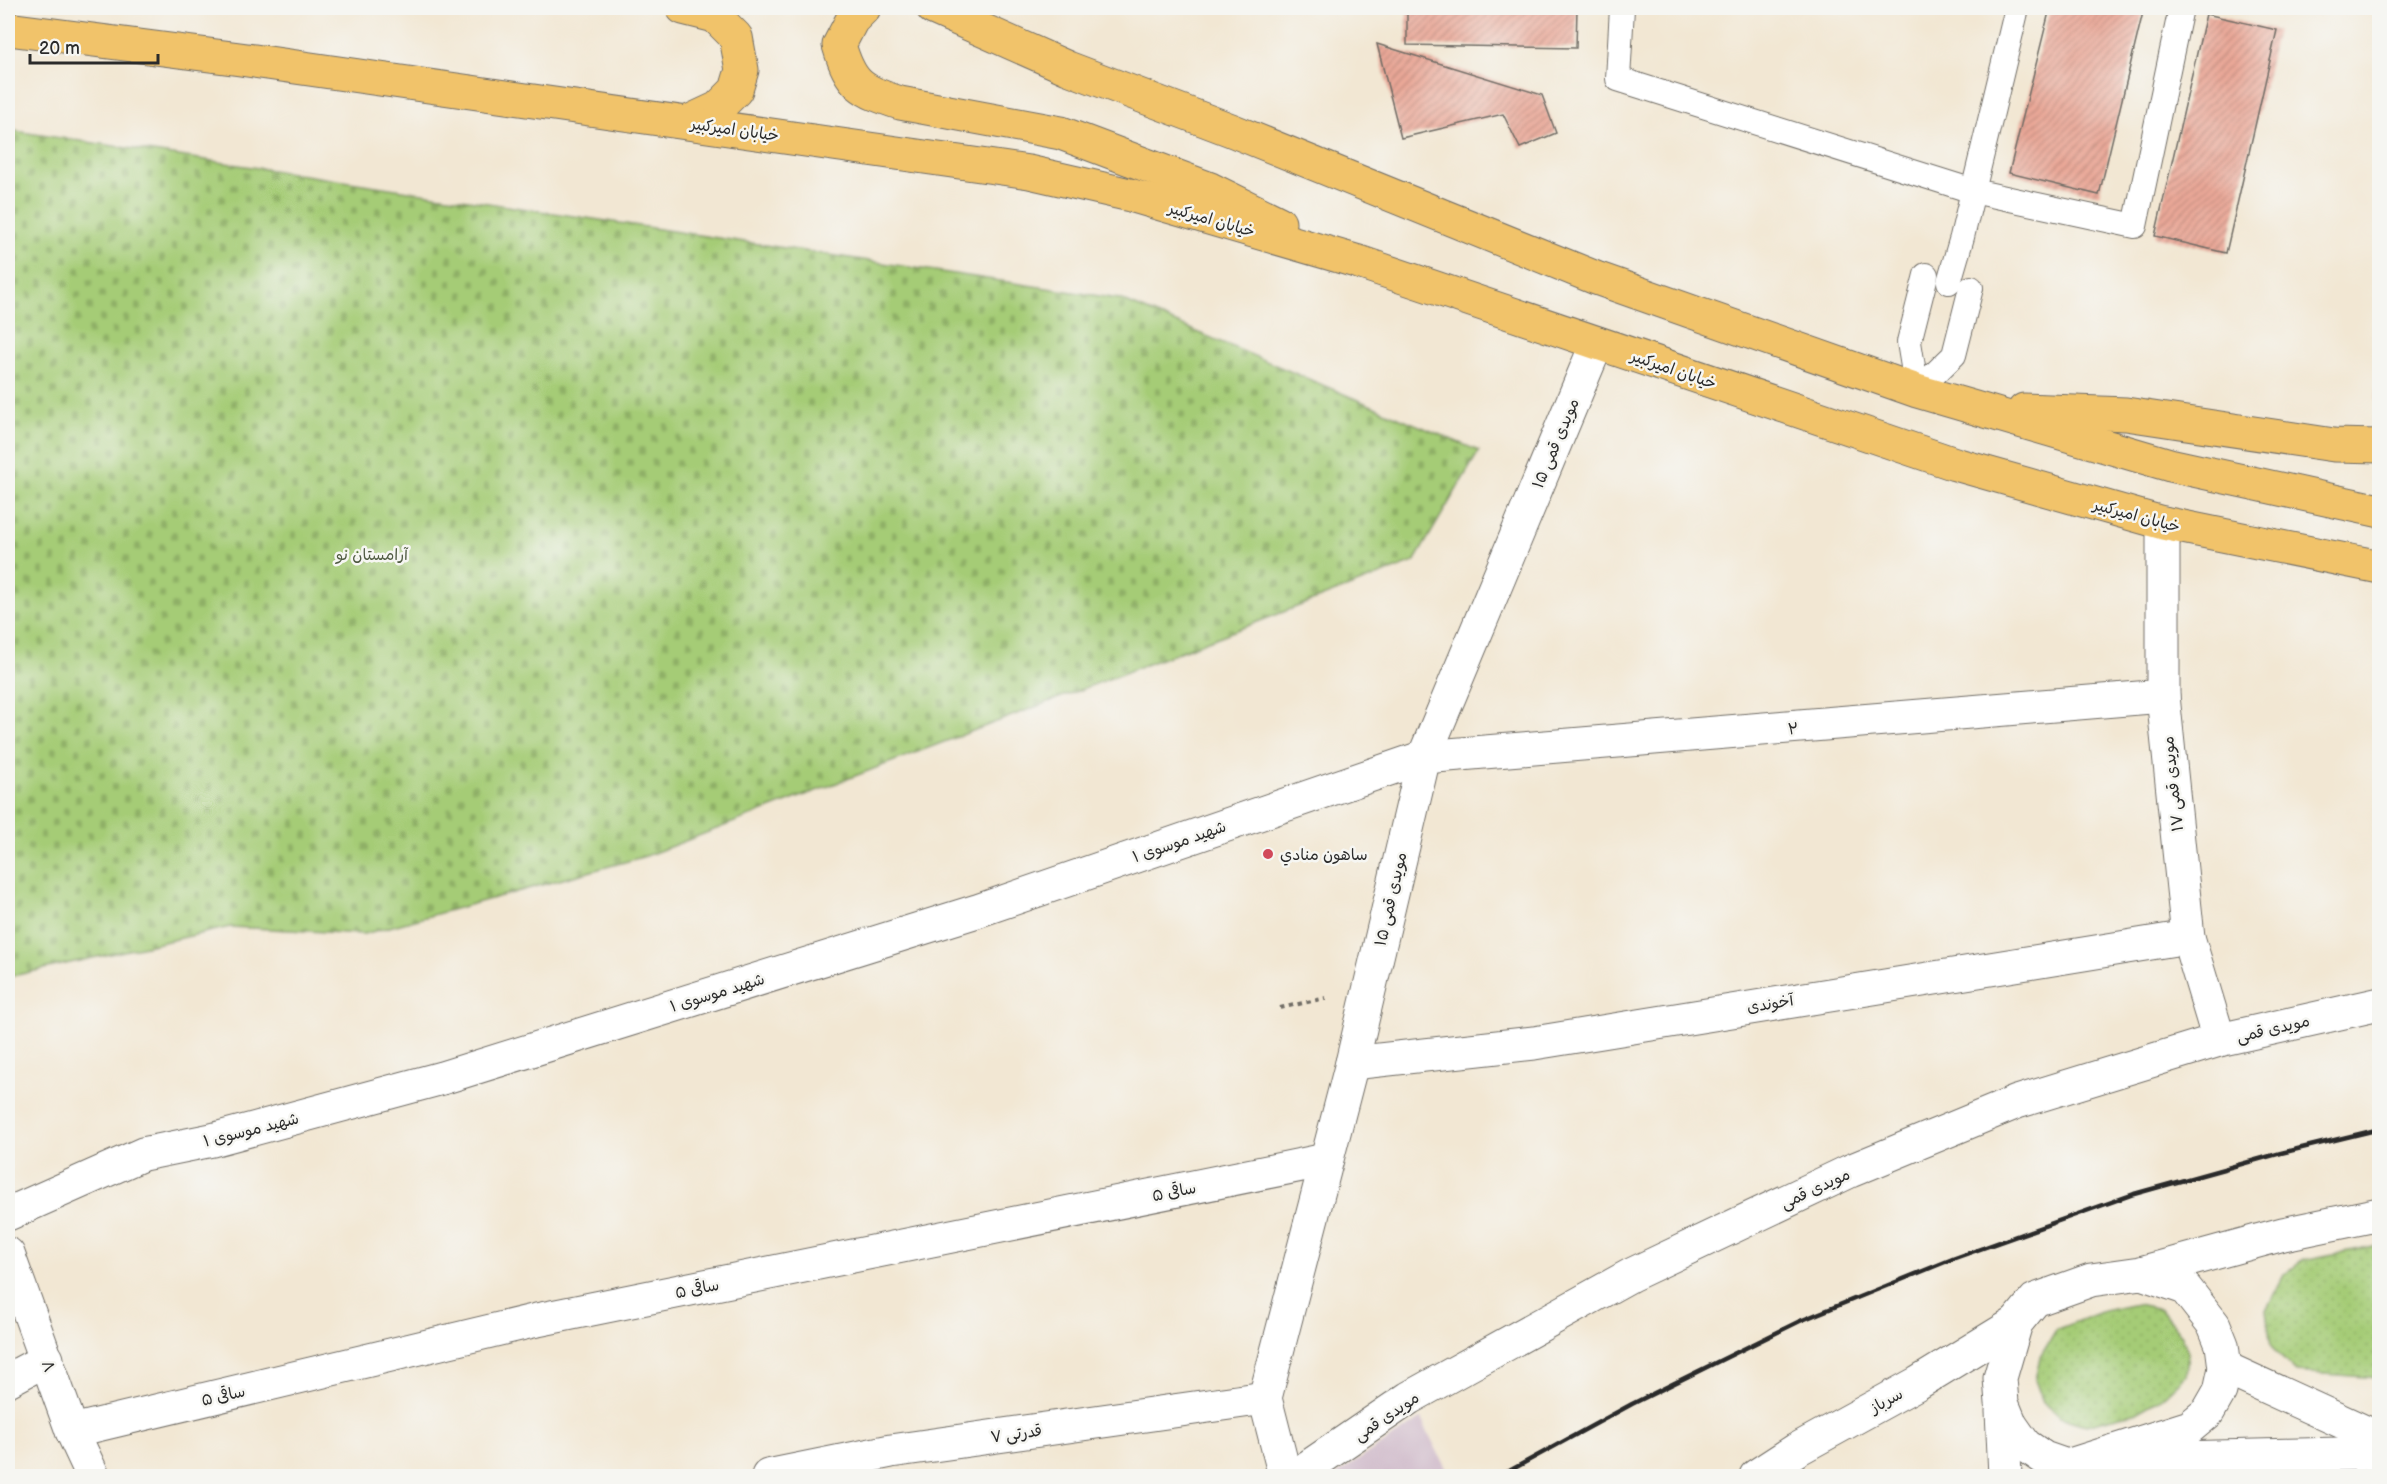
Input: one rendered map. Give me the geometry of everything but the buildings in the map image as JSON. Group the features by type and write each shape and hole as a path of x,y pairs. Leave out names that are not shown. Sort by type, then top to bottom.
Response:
{"main road":[{"path":"683,8 715,16 736,37 742,70 736,90 718,108 688,122"},
{"path":"864,8 852,20 839,45 846,68 860,86 876,95 900,104 1061,133 1210,189 1359,262"},
{"path":"933,8 1068,68 1231,130 1596,278 1917,391 2170,465 2379,511"},
{"name":"خیابان امیرکبیر","path":"8,29 240,58 1029,172 1130,195 1359,262 1955,464 2163,523 2379,567"},
{"path":"1972,408 2126,414 2334,445 2379,446"}],"street":[{"name":"مویدی قمی ۱۵","path":"1285,1476 1265,1398 1353,1063 1424,757 1597,343"},
{"name":"مویدی قمی ۱۷","path":"2163,523 2163,696 2188,937 2219,1040"},
{"name":"۲","path":"1424,757 2163,696"},
{"name":"شهید موسوی ۱","path":"8,1214 144,1154 212,1140 442,1078 977,911 1424,757"},
{"name":"آخوندی","path":"1353,1063 1534,1043 2188,937"},
{"name":"مویدی قمی","path":"1295,1476 1409,1398 1631,1275 1850,1171 2017,1102 2219,1040 2379,1004"},
{"name":"ساقی ۵","path":"72,1431 537,1320 1326,1160"},
{"path":"2005,1476 2000,1378 2016,1323 2035,1300 2091,1280 2140,1273 2283,1234 2379,1214"},
{"name":"۸","path":"8,1254 72,1431 93,1476"},
{"path":"2071,1468 2190,1427 2208,1412 2220,1391 2225,1368 2222,1345 2214,1325 2185,1288 2140,1273"},
{"name":"سرباز","path":"1756,1476 1796,1450 1918,1383 2016,1323"},
{"path":"8,1380 47,1359"},
{"path":"2225,1368 2379,1439"},
{"name":"قدرتی ۷","path":"768,1476 894,1464 1265,1398"},
{"path":"2002,1403 2011,1425 2025,1444 2044,1458 2071,1468 2285,1467 2379,1453"}],"lane":[{"path":"1622,8 1618,79 1973,190 2135,226 2181,8"},
{"path":"1917,391 1954,355 1960,285 1973,190 2017,8"},
{"path":"1917,391 1909,342 1926,275"}],"shaded area":[{"path":"1421,1419 1450,1476 1334,1476"}],"green space":[{"name":"آرامستان نو","path":"8,130 1119,299 1479,451 1414,562 646,856 364,934 230,927 8,977"},
{"path":"2379,1245 2379,1378 2296,1372 2271,1347 2266,1310 2284,1275 2303,1260"},
{"path":"2137,1304 2160,1309 2182,1336 2188,1352 2186,1375 2163,1397 2137,1412 2086,1425 2060,1417 2043,1402 2035,1380 2040,1357 2057,1329 2104,1311"}],"railway":[{"path":"1500,1476 1632,1404 1800,1321 1955,1258 2134,1194 2281,1153 2380,1129"}],"place":[{"name":"ساهون منادي","path":"1268,854"}]}
